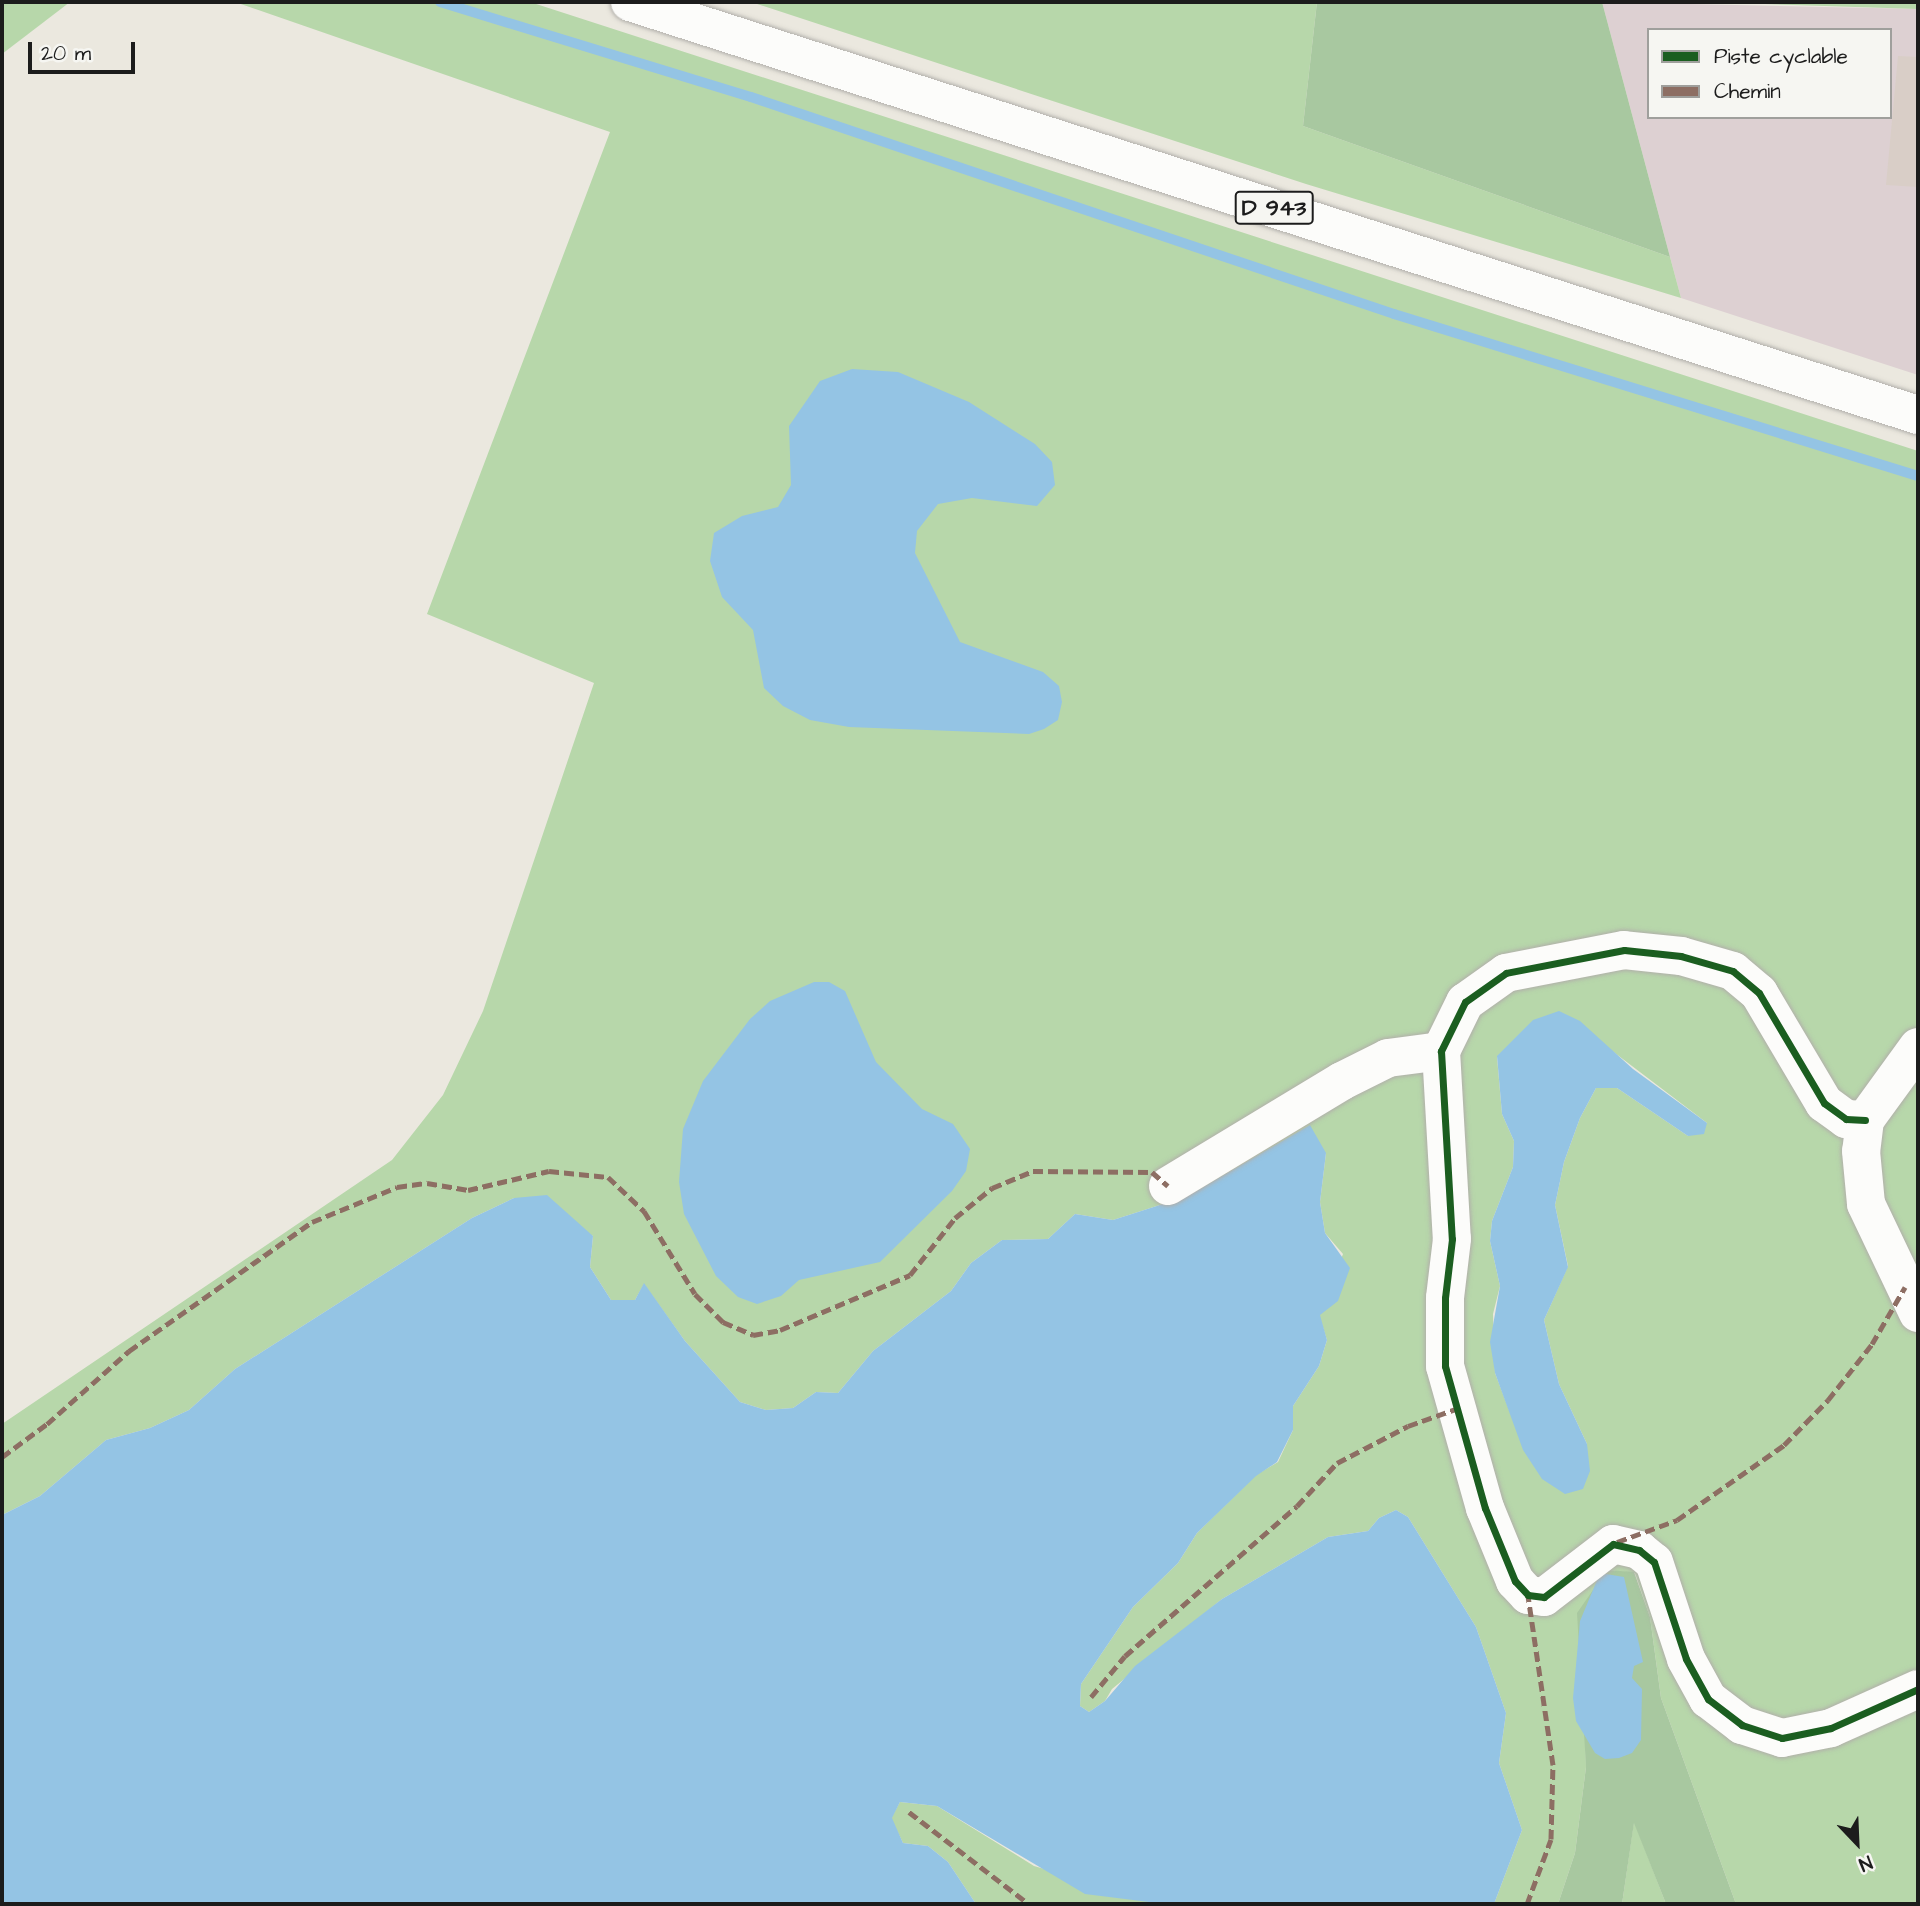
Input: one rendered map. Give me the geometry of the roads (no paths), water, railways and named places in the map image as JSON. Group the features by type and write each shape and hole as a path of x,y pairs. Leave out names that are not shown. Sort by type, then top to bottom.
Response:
{"street":[{"name":"D 943","path":"630,2 1918,415"},
{"path":"1918,1313 1866,1204 1847,1147 1824,1103 1759,993 1733,971 1681,956 1624,950 1506,973 1465,1002 1441,1051 1452,1239 1445,1298 1445,1366 1485,1508 1515,1581 1528,1595 1544,1597 1613,1544 1639,1550 1654,1562 1686,1659 1708,1699 1742,1725 1782,1738 1830,1728 1918,1689"},
{"path":"1866,1204 1861,1151 1866,1120 1918,1047"},
{"path":"1168,1186 1285,1114 1377,1064 1441,1051"},
{"path":"1824,1103 1846,1119 1866,1120"},
{"path":"1897,1269 1918,1238"}],"water":[{"path":"852,369 898,372 969,402 1035,444 1052,462 1055,485 1037,506 972,498 938,504 917,531 915,553 960,642 1043,672 1059,686 1062,702 1058,720 1044,729 1029,734 849,727 810,720 783,706 764,688 753,630 722,597 710,561 714,533 742,516 778,507 791,485 789,426 820,381"},
{"path":"814,982 829,982 845,991 876,1062 922,1109 953,1124 970,1149 966,1171 952,1191 880,1262 799,1280 781,1296 757,1304 738,1297 716,1276 684,1214 679,1182 683,1129 703,1081 750,1019 770,1001"},
{"path":"1559,1011 1580,1021 1633,1069 1707,1123 1704,1134 1688,1136 1617,1088 1596,1088 1580,1118 1564,1162 1555,1205 1568,1267 1544,1320 1559,1384 1587,1444 1590,1471 1583,1489 1565,1494 1542,1479 1523,1450 1495,1373 1490,1342 1500,1286 1490,1241 1492,1221 1513,1167 1514,1141 1502,1114 1497,1056 1533,1020"},
{"path":"1310,1125 1326,1153 1320,1202 1325,1233 1350,1268 1338,1301 1320,1315 1327,1340 1319,1366 1293,1406 1293,1430 1277,1462 1256,1476 1197,1533 1178,1563 1133,1607 1081,1684 1080,1706 1089,1712 1105,1701 1135,1666 1222,1599 1328,1537 1368,1531 1379,1518 1396,1510 1408,1517 1476,1627 1506,1713 1499,1763 1522,1830 1494,1904 1165,1904 1085,1894 937,1806 900,1802 892,1818 903,1843 928,1846 948,1862 976,1904 2,1904 2,1515 40,1496 106,1440 150,1428 189,1410 235,1369 472,1218 514,1198 547,1195 593,1236 590,1267 611,1300 635,1300 644,1283 685,1341 740,1402 766,1410 793,1408 816,1392 838,1393 873,1351 951,1291 971,1263 1002,1240 1048,1239 1075,1214 1113,1220 1188,1196"},
{"path":"1600,1573 1624,1577 1643,1662 1634,1666 1632,1678 1642,1689 1641,1740 1632,1753 1605,1759 1595,1753 1576,1721 1573,1698 1580,1621"}],"waterway":[{"path":"440,2 751,97 1394,314 1918,476"}]}
